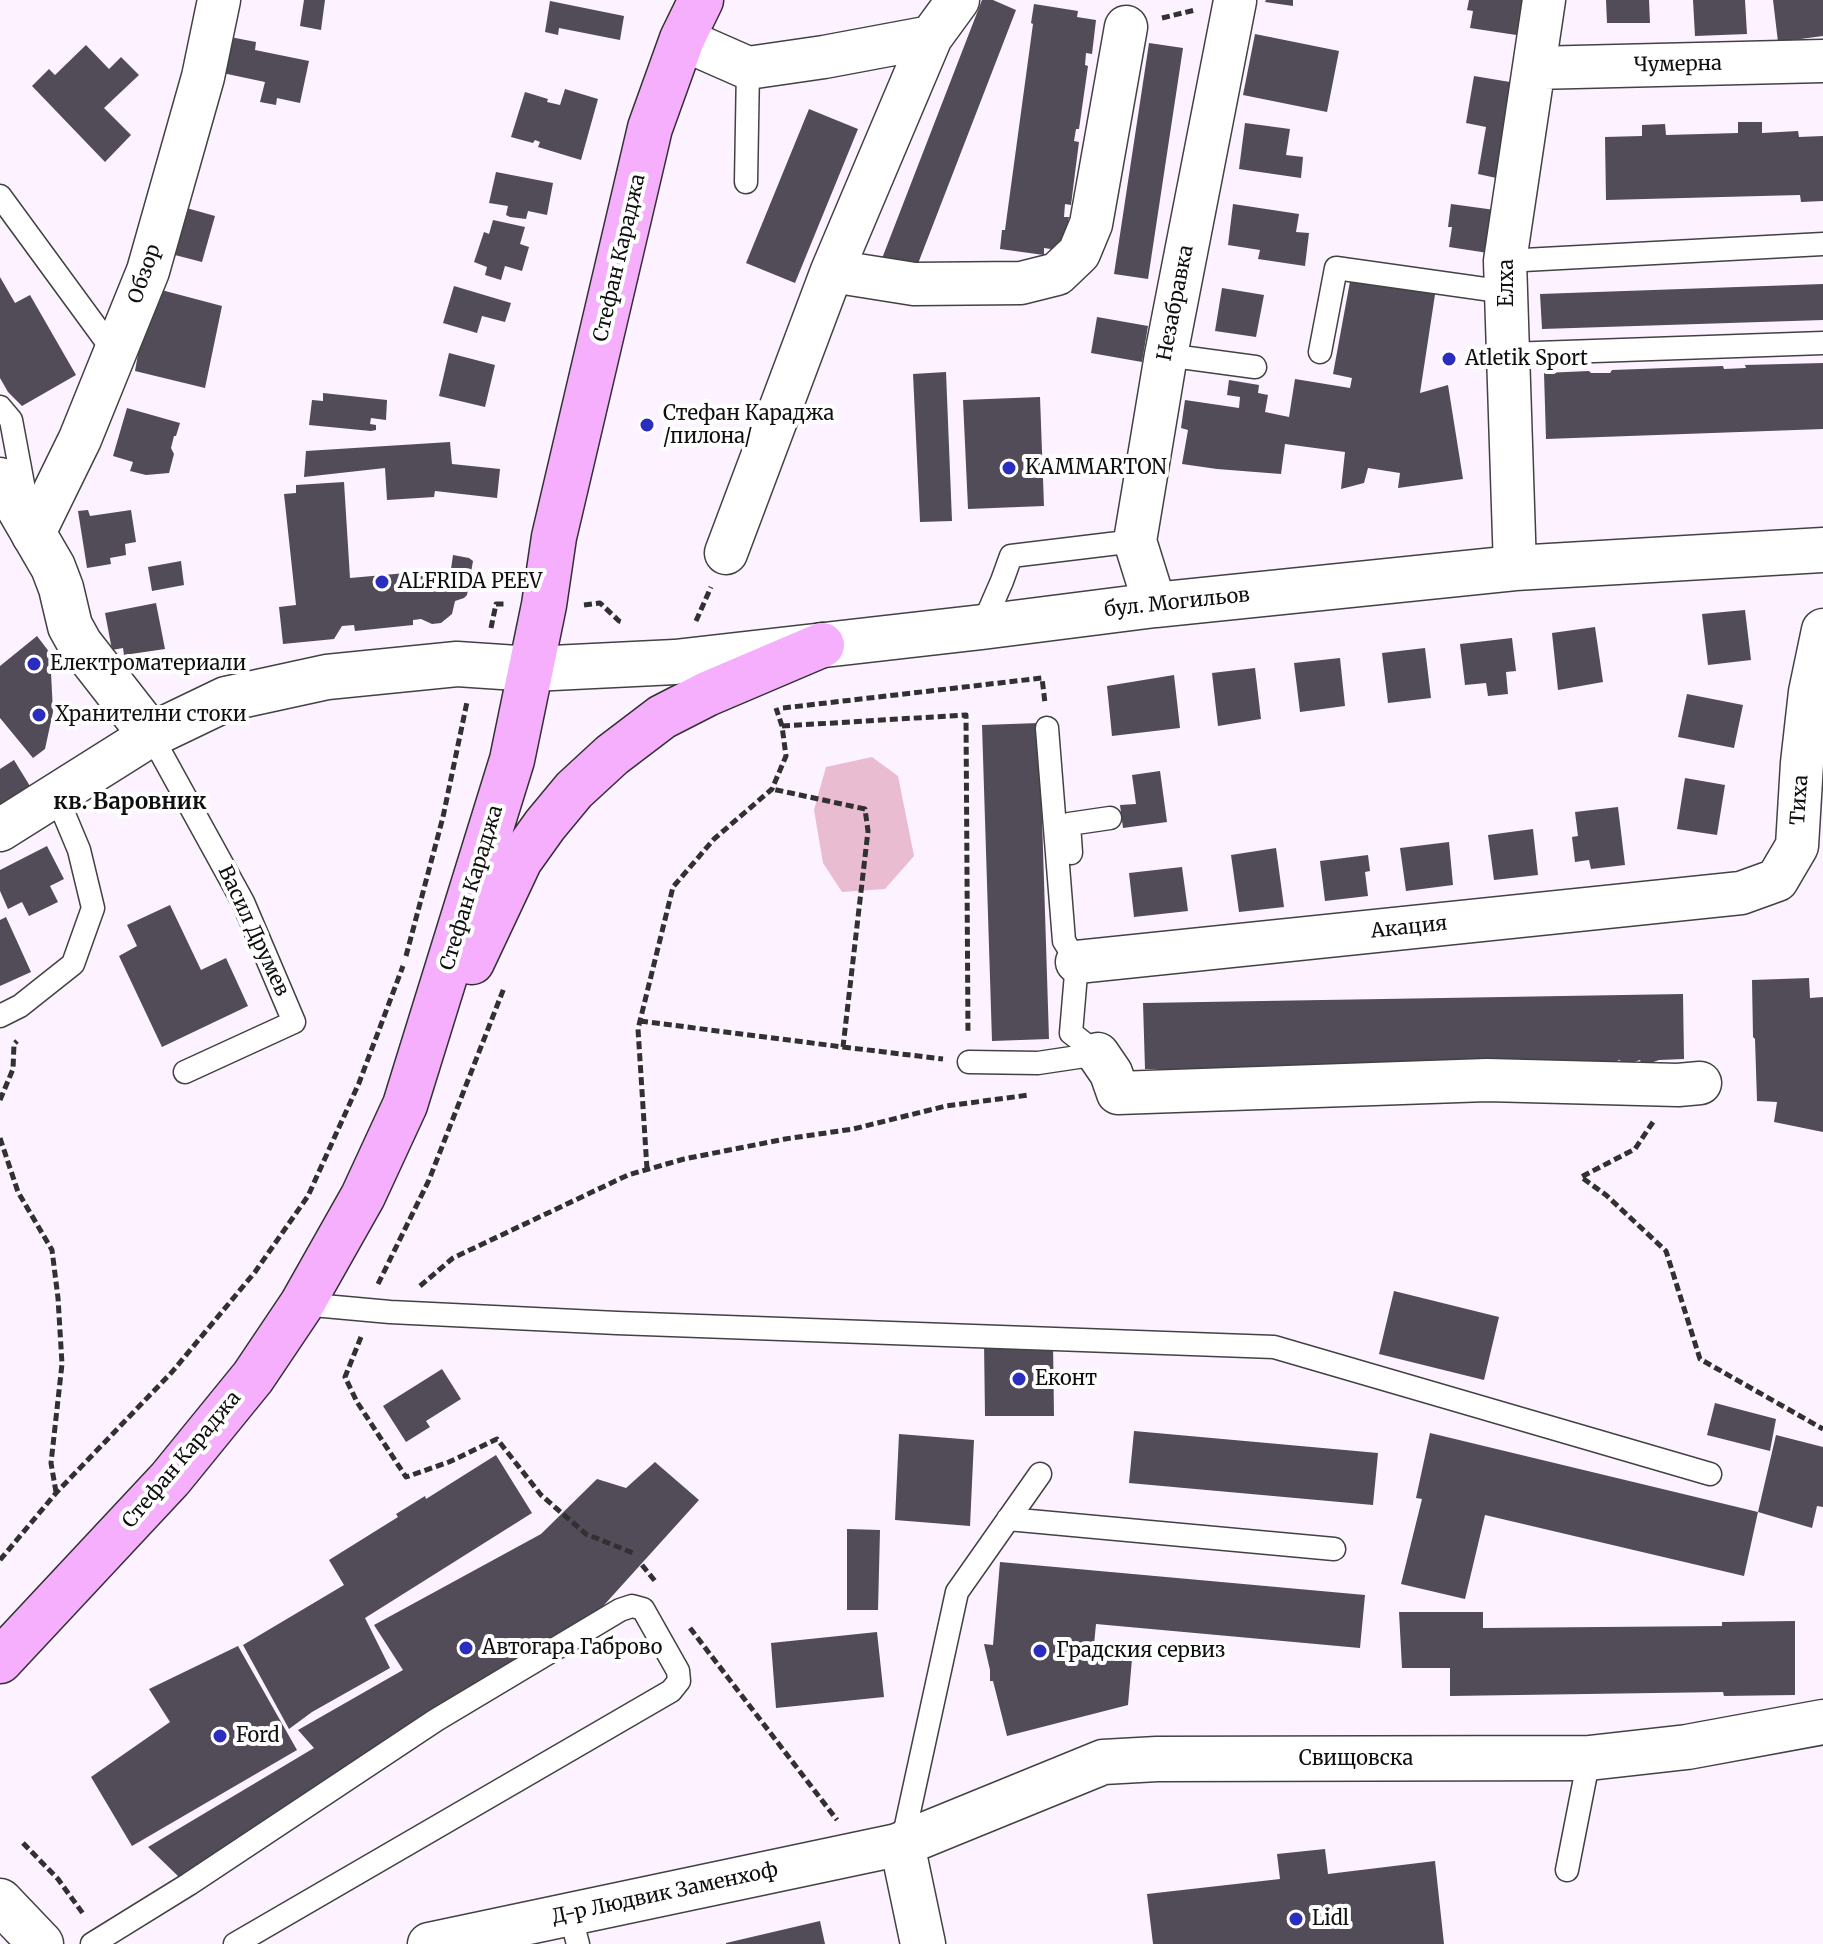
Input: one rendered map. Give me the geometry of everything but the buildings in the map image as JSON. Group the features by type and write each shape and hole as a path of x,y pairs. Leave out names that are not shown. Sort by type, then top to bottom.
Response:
{"main road":[{"name":"Стефан Караджа","path":"0,1661 170,1479 253,1377 302,1304 363,1196 405,1105 512,760 532,669 554,537 650,128 682,39 701,0"},
{"path":"405,1105 520,860 574,790 612,755 662,717 707,694 822,645"}],"street":[{"name":"Обзор","path":"33,535 80,439 136,305 160,233 203,77 219,0"},
{"path":"726,553 832,271 931,37 958,0"},
{"name":"Елха","path":"1515,568 1506,277 1544,0"},
{"name":"Незабравка","path":"1155,605 1135,541 1166,355 1235,1"},
{"path":"832,271 914,284 1021,283 1057,274 1079,253 1091,224 1126,27"},
{"path":"682,39 748,68 931,37"},
{"name":"Чумерна","path":"1534,68 1823,61"},
{"path":"0,480 53,567 70,626 80,644 151,735"},
{"name":"бул. Могильов","path":"532,669 675,662 1155,605 1515,568 1823,550"},
{"name":"Тиха","path":"1741,893 1777,880 1797,846 1810,692 1823,630"},
{"path":"0,830 151,735 226,699 327,677 457,664 532,669"},
{"name":"Акация","path":"1077,962 1741,893"},
{"path":"1098,1054 1111,1073 1118,1093 1487,1080 1689,1084"},
{"name":"Свищовска","path":"882,1848 1103,1762 1157,1759 1589,1758 1687,1747 1823,1722"},
{"path":"882,1848 923,1944"},
{"name":"Д-р Людвик Заменхоф","path":"429,1944 574,1929 882,1848"},
{"path":"0,1901 41,1944"}],"lane":[{"path":"746,182 748,68"},
{"path":"0,196 115,353"},
{"path":"1320,352 1336,268 1506,277 1823,244"},
{"path":"1508,354 1823,343"},
{"path":"1166,355 1255,367"},
{"path":"0,407 11,420 33,535"},
{"path":"982,627 1011,556 1135,541"},
{"path":"1047,728 1064,941 1077,962"},
{"name":"Васил Друмев","path":"151,735 243,902 294,1022 185,1072"},
{"path":"0,1016 20,1006 73,964 93,908 79,850 56,795"},
{"path":"1098,1054 1071,1033 1077,962 1069,824 1110,818"},
{"path":"969,1062 1038,1063 1098,1054"},
{"path":"302,1304 390,1312 617,1323 1274,1347 1710,1474"},
{"path":"882,1848 957,1592 1040,1474"},
{"path":"1008,1519 1334,1549"},
{"path":"92,1944 189,1884 436,1720 620,1610 632,1606 643,1609 678,1671 679,1681 671,1691 235,1944"},
{"path":"1567,1870 1589,1758"}],"path":[{"path":"1126,27 1235,1"},
{"path":"647,1169 638,1029 673,887 714,839 772,789 786,756 776,708 1042,678"},
{"path":"640,1021 969,1062 966,715 782,726"},
{"path":"0,1560 56,1493 172,1372 255,1272 308,1196 359,1083 404,963 443,817 462,729"},
{"path":"772,789 865,809 868,831 843,1047"},
{"path":"394,1251 429,1180 505,984"},
{"path":"1689,1084 1635,1149 1581,1177 1606,1195 1666,1251 1700,1359 1823,1429"},
{"path":"453,1258 628,1175 647,1169 785,1139 853,1129 946,1106"},
{"path":"0,1138 18,1192 52,1250 62,1364 51,1463 56,1493"},
{"path":"345,1377 357,1402 406,1477 449,1462 497,1439 541,1495 586,1534 633,1553"},
{"path":"642,1565 661,1590"},
{"path":"690,1628 882,1848"},
{"path":"23,1843 58,1879 84,1915 95,1908"}],"shaded area":[{"path":"872,757 898,776 914,856 885,889 842,892 823,863 814,810 826,767"}],"place":[{"name":"Atletik Sport","path":"1449,359"},
{"name":"Стефан Караджа /пилона/","path":"647,425"},
{"name":"KAMMARTON","path":"1009,468"},
{"name":"ALFRIDA PEEV","path":"382,582"},
{"name":"Електроматериали","path":"34,664"},
{"name":"Хранителни стоки","path":"39,715"},
{"name":"Еконт","path":"1019,1379"},
{"name":"Автогара Габрово","path":"466,1648"},
{"name":"Градския сервиз","path":"1040,1651"},
{"name":"Ford","path":"220,1736"},
{"name":"Lidl","path":"1296,1919"}],"district":[{"name":"кв. Варовник","path":"130,803"}]}
